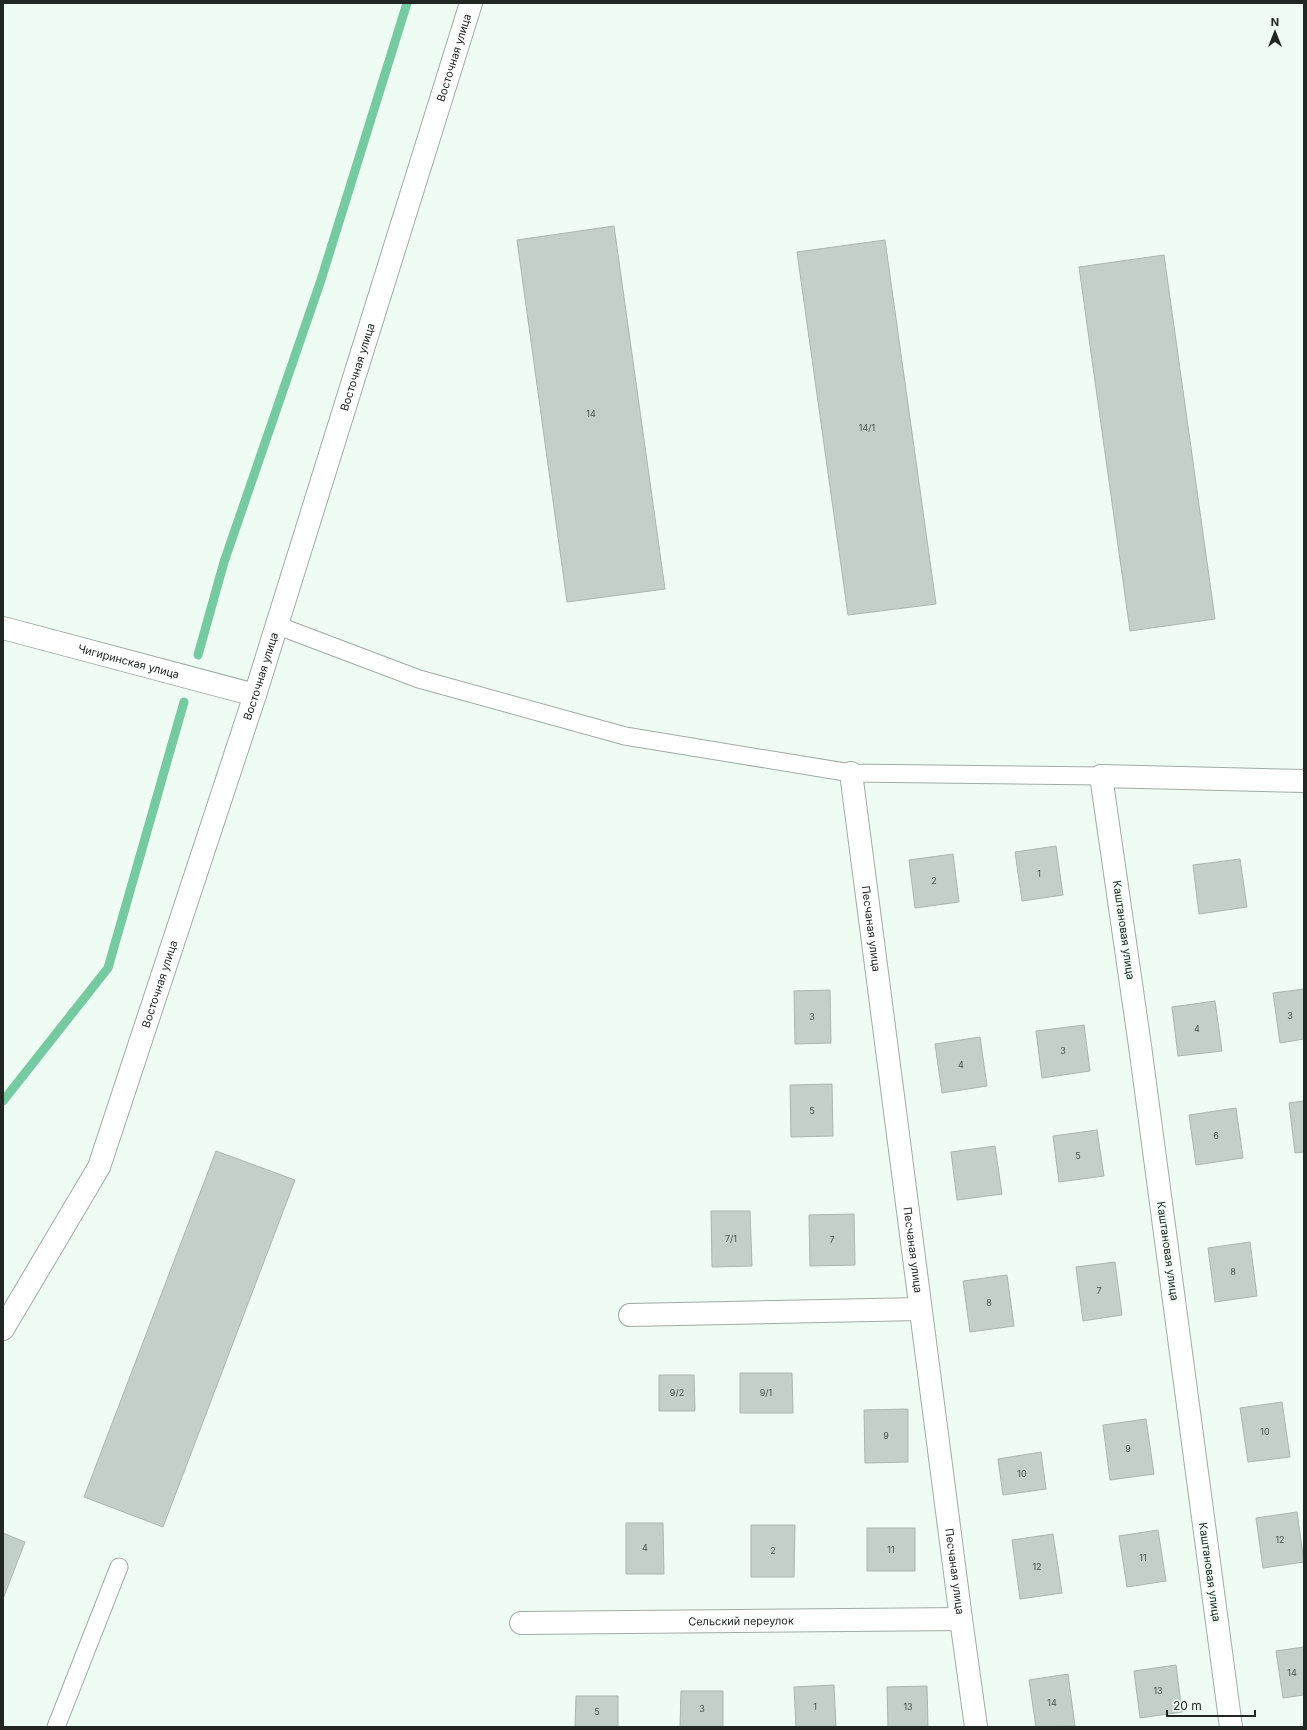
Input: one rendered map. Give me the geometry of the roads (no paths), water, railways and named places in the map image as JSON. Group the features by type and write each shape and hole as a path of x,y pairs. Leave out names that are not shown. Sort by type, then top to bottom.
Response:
{"street":[{"name":"Восточная улица","path":"3,1329 99,1167 255,695 471,3"},
{"name":"Чигиринская улица","path":"3,628 255,695"},
{"name":"Песчаная улица","path":"851,773 920,1309 976,1727"},
{"path":"1101,776 1304,781"},
{"name":"Каштановая улица","path":"1101,776 1140,1046 1231,1727"},
{"path":"630,1315 920,1309"},
{"name":"Сельский переулок","path":"521,1623 961,1618"}],"lane":[{"path":"276,625 419,679 625,736 851,773 1101,776"},
{"path":"56,1727 119,1567"}],"waterway":[{"path":"198,655 224,562 321,280 407,3"},
{"path":"3,1101 108,968 184,702"}]}
